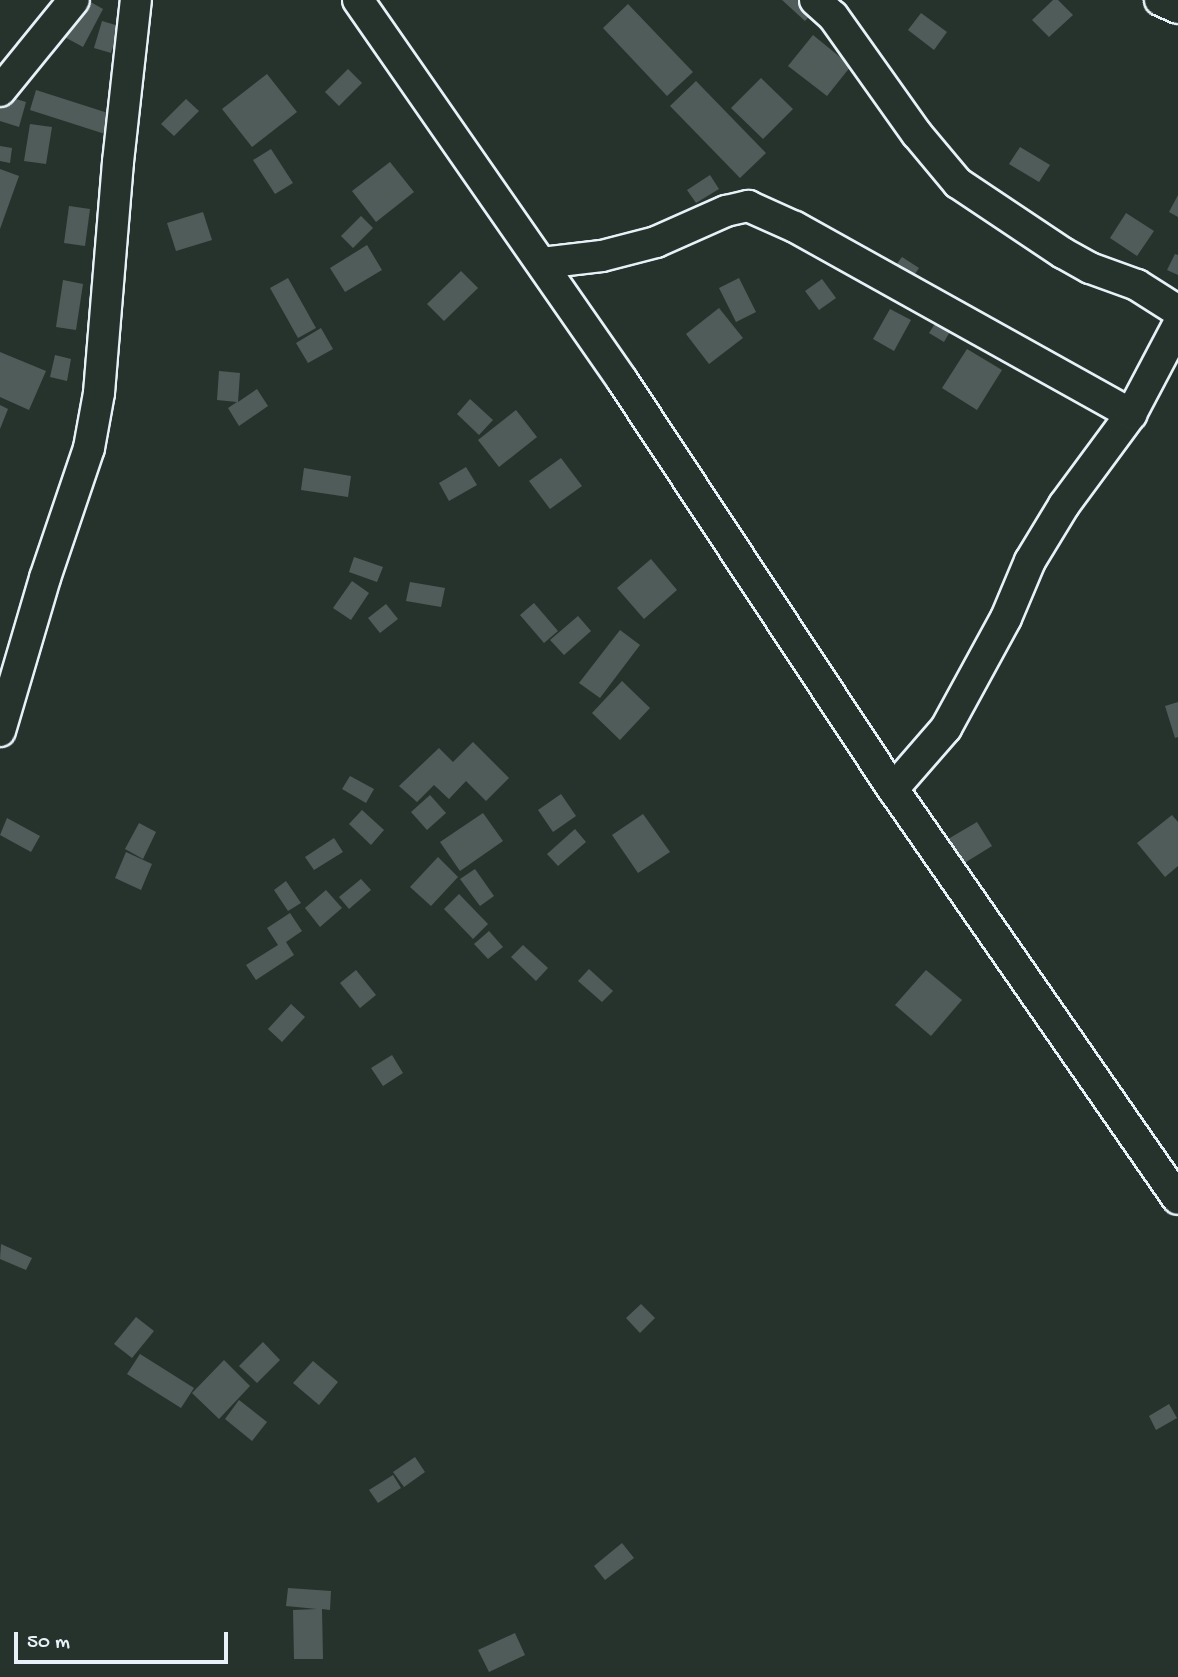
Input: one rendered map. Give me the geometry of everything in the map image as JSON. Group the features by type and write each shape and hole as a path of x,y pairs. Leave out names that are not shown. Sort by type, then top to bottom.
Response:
{"street":[{"path":"0,91 74,0"},
{"path":"0,731 45,578 89,448 99,393 114,202 136,0"},
{"path":"358,0 542,263 893,789 1178,1199"},
{"path":"815,0 833,16 916,134 958,183 1063,253 1090,268 1137,285 1178,311"},
{"path":"1160,0 1178,8"},
{"path":"542,263 602,256 656,242 726,211 748,206 795,227 1130,414"},
{"path":"893,789 947,728 1006,618 1030,561 1064,505 1130,414 1178,325"}],"building":[{"path":"87,0 103,9 83,47 59,34"},
{"path":"782,0 824,0 805,21"},
{"path":"1053,0 1058,0 1073,15 1049,37 1032,20"},
{"path":"628,4 693,72 667,96 603,28"},
{"path":"921,13 947,32 934,50 908,30"},
{"path":"102,21 119,26 111,53 94,48"},
{"path":"813,35 851,66 827,96 788,66"},
{"path":"348,69 362,83 339,106 325,92"},
{"path":"267,74 297,112 252,147 222,109"},
{"path":"761,78 793,109 763,139 731,108"},
{"path":"696,81 766,153 740,178 670,106"},
{"path":"36,90 111,114 105,134 30,110"},
{"path":"0,94 26,102 19,127 0,121"},
{"path":"186,99 199,111 174,136 161,124"},
{"path":"30,124 52,127 46,164 24,161"},
{"path":"0,146 12,148 10,163 0,161"},
{"path":"1020,147 1050,165 1039,182 1009,164"},
{"path":"271,149 293,183 275,194 253,160"},
{"path":"390,162 414,192 376,222 352,191"},
{"path":"0,169 19,176 0,229"},
{"path":"710,175 719,189 696,203 687,190"},
{"path":"1178,195 1178,217 1169,212"},
{"path":"69,206 90,209 85,246 64,243"},
{"path":"203,212 212,240 176,251 167,223"},
{"path":"1126,213 1154,231 1137,256 1110,238"},
{"path":"361,216 373,228 353,248 341,236"},
{"path":"367,245 382,270 345,292 330,268"},
{"path":"1175,254 1178,255 1178,275 1167,270"},
{"path":"902,257 919,268 910,281 893,269"},
{"path":"461,271 478,288 444,321 427,304"},
{"path":"288,278 316,328 298,338 270,288"},
{"path":"739,278 756,312 736,322 719,288"},
{"path":"822,279 836,298 819,310 805,291"},
{"path":"63,280 83,284 76,330 56,327"},
{"path":"719,308 743,338 709,364 686,334"},
{"path":"890,309 911,320 894,351 873,339"},
{"path":"938,319 952,328 944,342 929,333"},
{"path":"321,328 333,349 308,363 296,343"},
{"path":"967,349 1002,370 977,410 942,388"},
{"path":"0,352 46,371 29,410 0,397"},
{"path":"55,355 71,359 67,381 50,377"},
{"path":"219,371 240,373 238,402 257,389 268,406 239,426 228,408 237,402 217,400"},
{"path":"470,399 493,420 479,435 457,414"},
{"path":"0,405 8,409 0,429"},
{"path":"516,410 537,437 499,467 478,440"},
{"path":"561,458 582,486 550,509 529,481"},
{"path":"466,467 477,485 449,501 439,483"},
{"path":"304,468 351,476 348,497 301,490"},
{"path":"354,557 383,567 377,582 349,572"},
{"path":"651,559 677,590 644,619 617,588"},
{"path":"352,581 369,593 351,620 333,608"},
{"path":"410,582 445,588 441,607 406,601"},
{"path":"534,603 558,631 544,643 520,615"},
{"path":"386,604 398,619 380,633 368,618"},
{"path":"578,616 591,631 564,655 550,640"},
{"path":"620,630 640,645 600,698 579,683"},
{"path":"622,681 650,708 620,740 592,713"},
{"path":"1178,702 1178,737 1175,738 1165,706"},
{"path":"473,742 509,778 486,801 466,781 449,799 434,785 417,802 399,786 439,748 453,762"},
{"path":"350,776 374,789 366,803 342,789"},
{"path":"561,794 576,816 553,832 538,810"},
{"path":"430,795 446,813 427,830 411,812"},
{"path":"362,810 384,830 371,845 349,824"},
{"path":"483,813 503,841 460,871 440,842"},
{"path":"643,814 670,852 638,873 612,835"},
{"path":"1172,815 1178,822 1178,866 1165,877 1137,843"},
{"path":"7,818 40,836 31,852 0,835"},
{"path":"977,822 992,846 958,867 943,842"},
{"path":"139,823 156,832 143,859 125,849"},
{"path":"575,829 586,842 558,866 547,854"},
{"path":"334,838 343,852 314,870 305,857"},
{"path":"126,852 152,864 141,890 115,878"},
{"path":"438,857 458,877 431,906 410,887"},
{"path":"475,869 494,896 480,906 460,879"},
{"path":"361,879 371,890 349,909 339,897"},
{"path":"286,881 301,903 288,911 274,890"},
{"path":"326,890 342,908 320,927 305,908"},
{"path":"459,894 488,924 473,939 444,909"},
{"path":"290,913 302,931 286,942 294,955 256,980 246,965 278,945 267,928"},
{"path":"489,931 503,947 488,959 474,944"},
{"path":"523,945 548,968 536,981 511,957"},
{"path":"589,969 613,991 602,1002 578,981"},
{"path":"356,970 376,995 360,1008 340,983"},
{"path":"926,970 962,1000 931,1036 895,1005"},
{"path":"291,1004 305,1017 282,1042 268,1029"},
{"path":"392,1055 403,1073 383,1086 371,1068"},
{"path":"1,1244 32,1258 26,1270 0,1259"},
{"path":"641,1304 655,1318 640,1333 626,1318"},
{"path":"136,1317 154,1331 132,1358 114,1344"},
{"path":"263,1342 280,1360 257,1383 239,1366"},
{"path":"140,1354 194,1388 181,1408 127,1374"},
{"path":"224,1360 250,1386 219,1419 192,1393"},
{"path":"313,1361 338,1382 319,1405 293,1383"},
{"path":"239,1400 267,1422 252,1441 225,1419"},
{"path":"1169,1404 1177,1418 1156,1430 1149,1416"},
{"path":"415,1457 425,1472 404,1487 393,1472"},
{"path":"393,1475 401,1488 378,1503 369,1490"},
{"path":"622,1543 634,1558 605,1580 594,1566"},
{"path":"288,1588 331,1591 330,1610 322,1609 323,1659 294,1659 293,1610 317,1609 286,1606"},
{"path":"515,1633 525,1655 489,1672 478,1650"}]}
